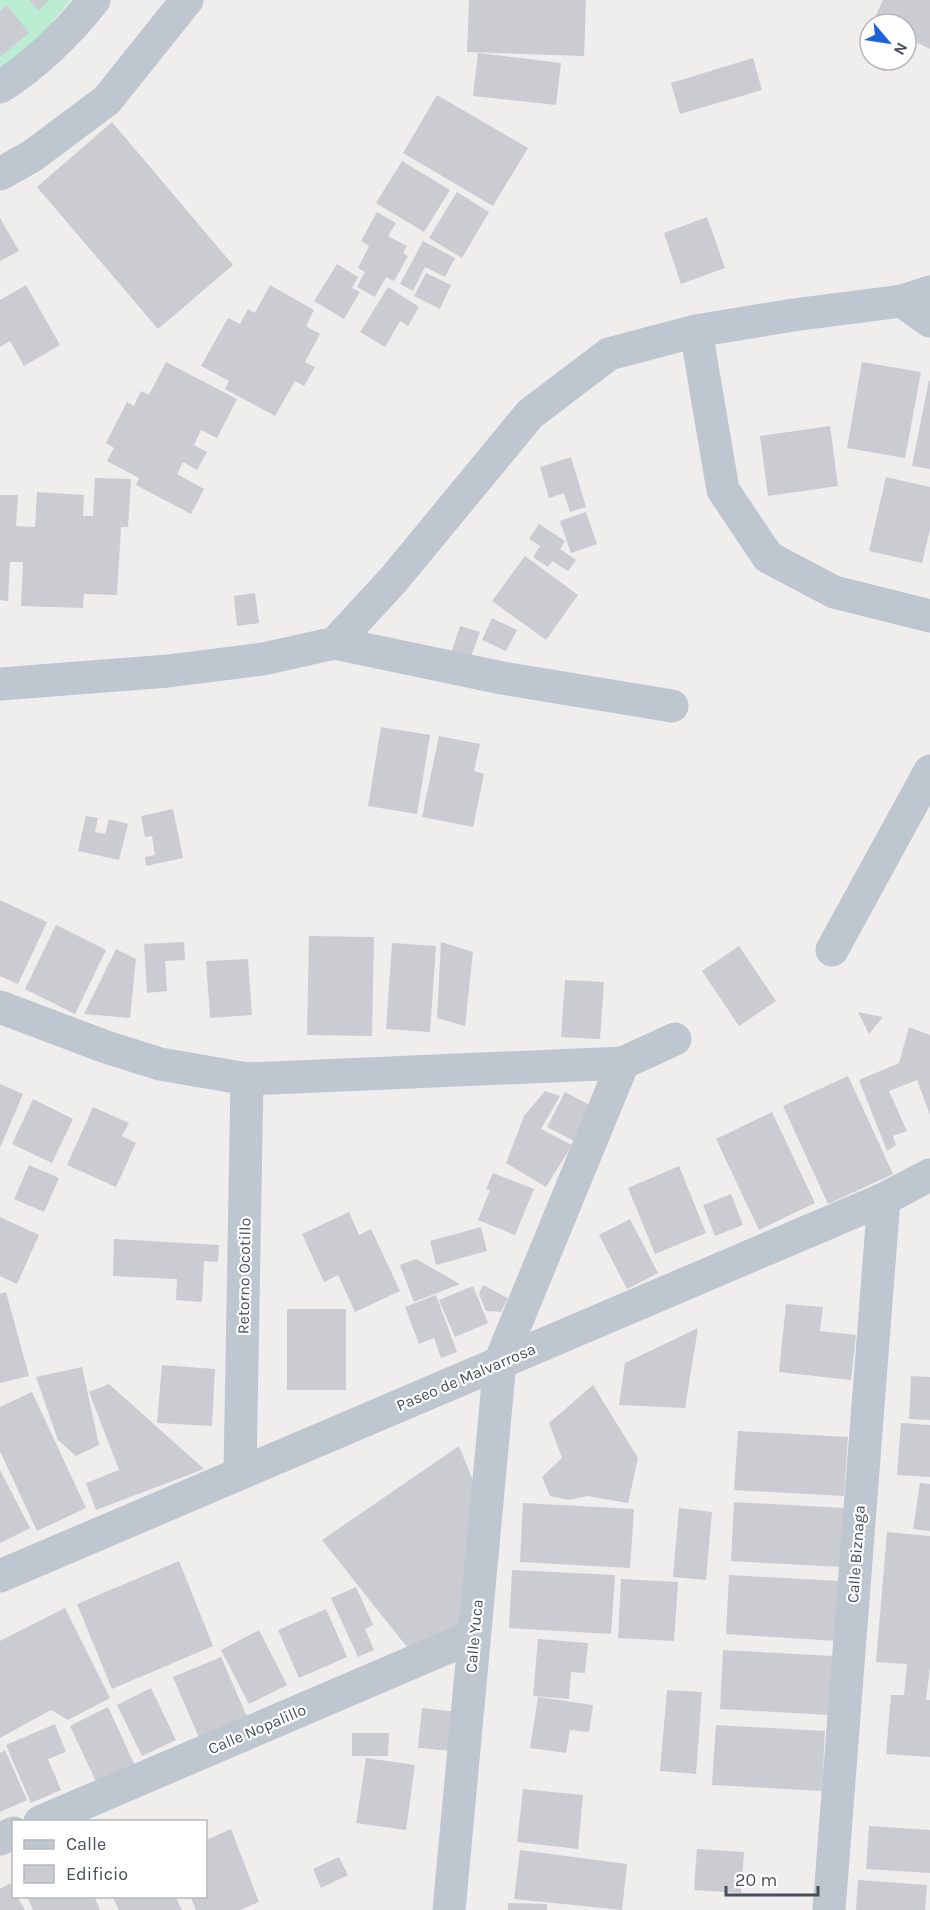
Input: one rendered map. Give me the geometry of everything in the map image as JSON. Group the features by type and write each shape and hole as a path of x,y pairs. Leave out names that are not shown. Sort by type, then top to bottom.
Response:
{"street":[{"path":"0,87 18,76 94,0"},
{"path":"0,174 32,156 107,100 187,0"},
{"path":"335,643 394,579 530,414 609,354 696,331 916,297 930,321"},
{"path":"696,331 723,490 768,557 834,592 930,616"},
{"path":"0,684 178,670 263,659 335,643 502,678 672,706"},
{"path":"832,950 930,771"},
{"path":"0,1007 160,1064 247,1079 622,1063 675,1039"},
{"path":"500,1362 622,1063"},
{"name":"Retorno Ocotillo","path":"240,1473 247,1079"},
{"name":"Paseo de Malvarrosa","path":"0,1576 884,1199 930,1175"},
{"name":"Calle Biznaga","path":"829,1910 884,1199"},
{"name":"Calle Yuca","path":"449,1910 500,1362"},
{"name":"Calle Nopalillo","path":"42,1820 474,1636"}],"green space":[{"path":"0,0 71,0 36,41 0,70"}],"building":[{"path":"29,0 49,0 39,11"},
{"path":"469,0 586,0 584,56 467,52"},
{"path":"883,0 930,0 930,49 918,43 918,12 878,12"},
{"path":"7,5 29,33 0,57 0,11"},
{"path":"478,53 561,63 556,105 473,96"},
{"path":"753,58 762,90 680,114 671,83"},
{"path":"437,95 528,148 493,206 403,153"},
{"path":"112,122 233,265 158,329 37,187"},
{"path":"402,161 450,190 424,232 376,203"},
{"path":"457,192 489,212 462,258 429,238"},
{"path":"377,212 396,223 388,236 407,246 403,253 408,256 394,281 386,277 375,297 357,287 365,272 358,268 369,246 361,241"},
{"path":"707,217 725,268 681,284 664,233"},
{"path":"0,218 19,251 0,261"},
{"path":"423,241 455,258 445,277 425,267 413,291 400,284"},
{"path":"337,264 358,277 352,288 360,292 344,319 314,301"},
{"path":"426,273 451,285 440,309 414,296"},
{"path":"26,285 60,345 24,366 10,341 0,347 0,300"},
{"path":"270,285 314,310 306,326 320,334 305,362 315,367 304,386 295,381 275,416 225,389 229,381 201,366 228,318 240,324 248,309 255,313"},
{"path":"388,287 419,307 408,326 400,321 385,347 360,332"},
{"path":"166,362 237,399 217,438 201,430 194,445 207,452 197,470 183,462 177,474 204,489 191,514 136,485 139,478 107,461 114,448 106,443 127,402 134,406 141,391 149,395"},
{"path":"862,362 921,372 905,458 847,448"},
{"path":"930,381 930,469 912,466"},
{"path":"830,426 838,486 768,496 760,436"},
{"path":"571,457 586,507 570,512 564,493 549,498 540,467"},
{"path":"886,477 930,487 930,529 922,563 869,551"},
{"path":"95,478 131,479 128,527 121,527 117,595 84,594 83,608 21,606 23,562 10,562 8,601 0,600 0,495 18,495 16,526 35,527 37,492 84,495 83,516 93,516"},
{"path":"586,512 597,544 571,553 560,521"},
{"path":"539,524 565,541 560,549 576,560 568,571 552,561 548,567 533,557 540,546 529,539"},
{"path":"525,556 578,595 546,640 492,601"},
{"path":"255,593 259,623 237,626 234,596"},
{"path":"492,618 517,630 506,651 482,640"},
{"path":"460,626 480,632 469,662 450,656"},
{"path":"381,727 430,735 417,814 368,806"},
{"path":"439,736 480,744 474,771 484,774 473,827 422,817"},
{"path":"173,809 183,858 146,866 145,857 155,855 152,836 145,837 141,816"},
{"path":"86,816 98,818 95,832 105,834 109,819 128,824 119,860 78,851"},
{"path":"0,900 47,922 18,984 0,976"},
{"path":"56,925 106,950 75,1014 25,989"},
{"path":"309,936 374,937 372,1036 307,1035"},
{"path":"184,942 185,960 165,961 167,991 147,993 144,944"},
{"path":"441,942 473,952 465,1026 437,1018"},
{"path":"392,943 436,946 430,1032 386,1029"},
{"path":"739,946 776,1001 739,1026 702,971"},
{"path":"116,949 136,959 130,1018 84,1014"},
{"path":"248,959 252,1015 210,1018 206,961"},
{"path":"565,980 604,982 600,1039 561,1037"},
{"path":"858,1012 883,1017 869,1034"},
{"path":"909,1027 930,1035 930,1115 917,1080 889,1091 907,1131 893,1136 896,1145 887,1151 859,1080 899,1063"},
{"path":"848,1076 893,1174 828,1204 783,1106"},
{"path":"0,1084 23,1094 0,1148"},
{"path":"545,1091 560,1096 541,1129 572,1145 546,1187 506,1163 524,1116"},
{"path":"565,1092 593,1107 574,1141 547,1127"},
{"path":"33,1099 73,1119 52,1163 12,1144"},
{"path":"93,1107 129,1123 122,1136 136,1143 116,1187 67,1165"},
{"path":"772,1112 815,1203 759,1230 716,1139"},
{"path":"29,1165 59,1178 44,1212 14,1199"},
{"path":"679,1166 706,1233 655,1254 628,1188"},
{"path":"493,1173 534,1189 515,1235 478,1220 490,1190 486,1189"},
{"path":"731,1194 743,1225 715,1236 703,1205"},
{"path":"349,1212 359,1235 371,1229 400,1291 355,1312 338,1275 324,1282 302,1234"},
{"path":"0,1217 39,1235 17,1284 0,1276"},
{"path":"630,1219 658,1273 627,1289 599,1235"},
{"path":"481,1227 487,1251 436,1265 430,1241"},
{"path":"114,1239 219,1245 218,1262 204,1261 202,1302 176,1300 177,1279 113,1276"},
{"path":"416,1259 460,1284 414,1302 400,1265"},
{"path":"483,1285 508,1298 501,1312 486,1311 479,1294"},
{"path":"473,1286 488,1323 455,1337 439,1300"},
{"path":"6,1292 29,1376 0,1383 0,1294"},
{"path":"436,1295 457,1352 441,1358 434,1338 419,1344 405,1307"},
{"path":"786,1304 823,1307 820,1331 856,1335 851,1380 779,1372"},
{"path":"287,1309 346,1309 346,1390 287,1390"},
{"path":"698,1328 685,1408 619,1405 625,1363"},
{"path":"162,1365 215,1369 212,1426 157,1423"},
{"path":"82,1367 99,1445 76,1456 58,1440 36,1377"},
{"path":"911,1376 930,1377 930,1420 909,1419"},
{"path":"109,1384 204,1469 96,1510 86,1483 119,1470 89,1392"},
{"path":"593,1385 638,1458 628,1503 587,1496 569,1500 550,1496 542,1477 562,1458 549,1423"},
{"path":"32,1392 86,1508 37,1531 0,1451 0,1407"},
{"path":"901,1423 930,1425 930,1477 897,1475"},
{"path":"738,1431 848,1437 844,1496 734,1490"},
{"path":"459,1446 479,1495 467,1634 414,1656 322,1540"},
{"path":"0,1470 30,1528 0,1543"},
{"path":"920,1483 930,1484 930,1531 913,1529"},
{"path":"734,1502 844,1508 841,1567 731,1561"},
{"path":"523,1503 634,1509 630,1568 520,1562"},
{"path":"679,1508 712,1512 706,1580 673,1577"},
{"path":"887,1532 930,1536 930,1666 926,1700 930,1700 930,1757 886,1754 891,1695 904,1695 907,1664 876,1662"},
{"path":"179,1561 213,1646 112,1689 77,1604"},
{"path":"512,1570 615,1575 611,1634 509,1628"},
{"path":"729,1575 840,1581 836,1641 726,1634"},
{"path":"621,1579 678,1582 674,1641 618,1638"},
{"path":"356,1587 373,1625 365,1629 374,1650 358,1657 331,1598"},
{"path":"65,1608 110,1698 68,1720 51,1710 0,1738 0,1641"},
{"path":"326,1609 347,1657 299,1678 278,1630"},
{"path":"259,1630 287,1685 249,1704 221,1650"},
{"path":"538,1639 588,1643 585,1673 571,1672 569,1699 533,1696"},
{"path":"723,1650 833,1656 829,1715 720,1709"},
{"path":"221,1657 251,1726 203,1747 173,1677"},
{"path":"151,1688 176,1740 142,1756 117,1705"},
{"path":"667,1690 702,1692 696,1774 660,1771"},
{"path":"538,1697 593,1705 589,1732 570,1730 566,1753 530,1748"},
{"path":"108,1707 138,1772 100,1790 70,1726"},
{"path":"422,1708 457,1712 452,1751 418,1748"},
{"path":"55,1724 66,1752 48,1759 61,1790 31,1803 6,1745"},
{"path":"716,1725 825,1731 822,1791 712,1785"},
{"path":"352,1733 389,1733 388,1756 352,1756"},
{"path":"5,1750 27,1800 0,1812 0,1753"},
{"path":"366,1758 415,1765 406,1830 356,1823"},
{"path":"523,1789 583,1795 578,1849 517,1842"},
{"path":"869,1826 930,1830 930,1873 866,1869"},
{"path":"231,1829 259,1902 240,1910 196,1910 191,1898 207,1898 207,1840"},
{"path":"697,1849 744,1852 741,1893 694,1890"},
{"path":"520,1850 627,1864 622,1910 514,1899"},
{"path":"339,1857 348,1875 321,1888 313,1869"},
{"path":"858,1880 927,1885 925,1910 856,1910"},
{"path":"10,1883 12,1898 18,1898 25,1910 0,1910 0,1889"},
{"path":"28,1898 95,1898 100,1910 33,1910"},
{"path":"113,1898 176,1898 182,1910 119,1910"},
{"path":"508,1903 547,1904 547,1910 508,1910"}]}
